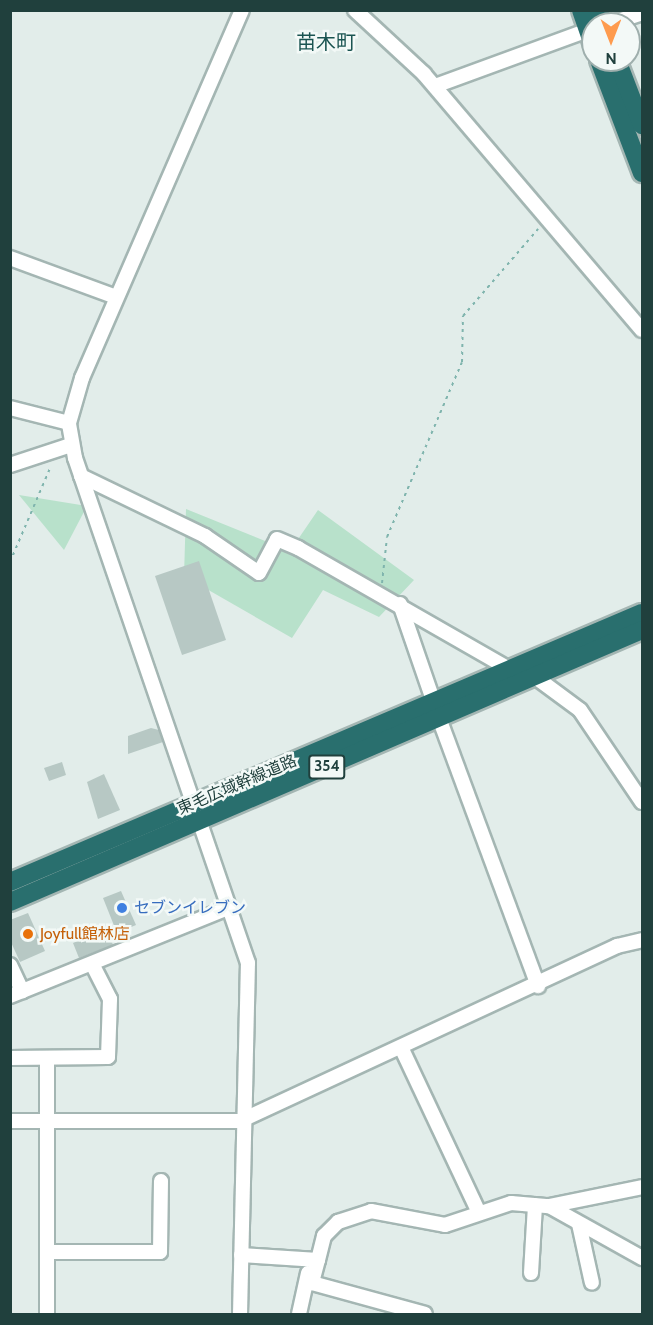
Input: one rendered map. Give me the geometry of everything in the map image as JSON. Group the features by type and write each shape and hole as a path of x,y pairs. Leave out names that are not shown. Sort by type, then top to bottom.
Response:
{"highway":[{"path":"604,72 642,173"},
{"path":"622,72 642,125"},
{"name":"東毛広域幹線道路","path":"10,902 199,823 436,710 511,670 642,612"},
{"name":"東毛広域幹線道路","path":"10,882 192,805 436,710 534,676 642,630"}],"street":[{"path":"240,1314 248,963 81,476 71,445 69,423 116,297 242,10"},
{"path":"355,10 435,86 546,221 642,330"},
{"path":"435,86 581,38"},
{"path":"10,258 116,297"},
{"path":"10,408 69,423"},
{"path":"10,465 71,445"},
{"path":"81,476 205,536 259,573 277,539 380,592 511,670"},
{"path":"400,604 436,710 538,986"},
{"path":"534,676 580,710 642,802"},
{"path":"10,964 16,993 93,965 228,909"},
{"path":"10,1121 244,1120 538,986 617,946 642,940"},
{"path":"10,1058 108,1058 110,999 93,965"},
{"path":"402,1047 478,1211"},
{"path":"47,1058 47,1314"},
{"path":"47,1252 160,1252 161,1181"},
{"path":"299,1314 324,1236 338,1222 371,1211 445,1225 478,1211 511,1203 542,1206 642,1187"},
{"path":"542,1206 642,1258"},
{"path":"531,1273 542,1206"},
{"path":"579,1224 592,1283"},
{"path":"241,1255 315,1259"},
{"path":"315,1259 312,1283 425,1314"}],"path":[{"path":"380,592 388,566 387,537 462,362 463,316 506,260 546,221"},
{"path":"10,562 50,478 52,451"}],"green space":[{"path":"19,495 87,506 64,550"},
{"path":"186,509 290,551 318,510 414,580 379,617 323,590 292,638 184,576"}],"building":[{"path":"199,561 226,640 182,655 155,576"},
{"path":"151,728 159,730 163,742 128,754 128,736"},
{"path":"62,762 66,775 49,781 44,768"},
{"path":"104,774 120,810 98,819 87,782"},
{"path":"121,891 136,925 117,933 103,898"},
{"path":"28,913 45,951 20,962 10,940 10,920"},
{"path":"107,929 113,945 79,958 73,943"}],"place":[{"name":"セブンイレブン","path":"122,908"},
{"name":"Joyfull館林店","path":"28,934"}],"district":[{"name":"苗木町","path":"326,42"}]}
